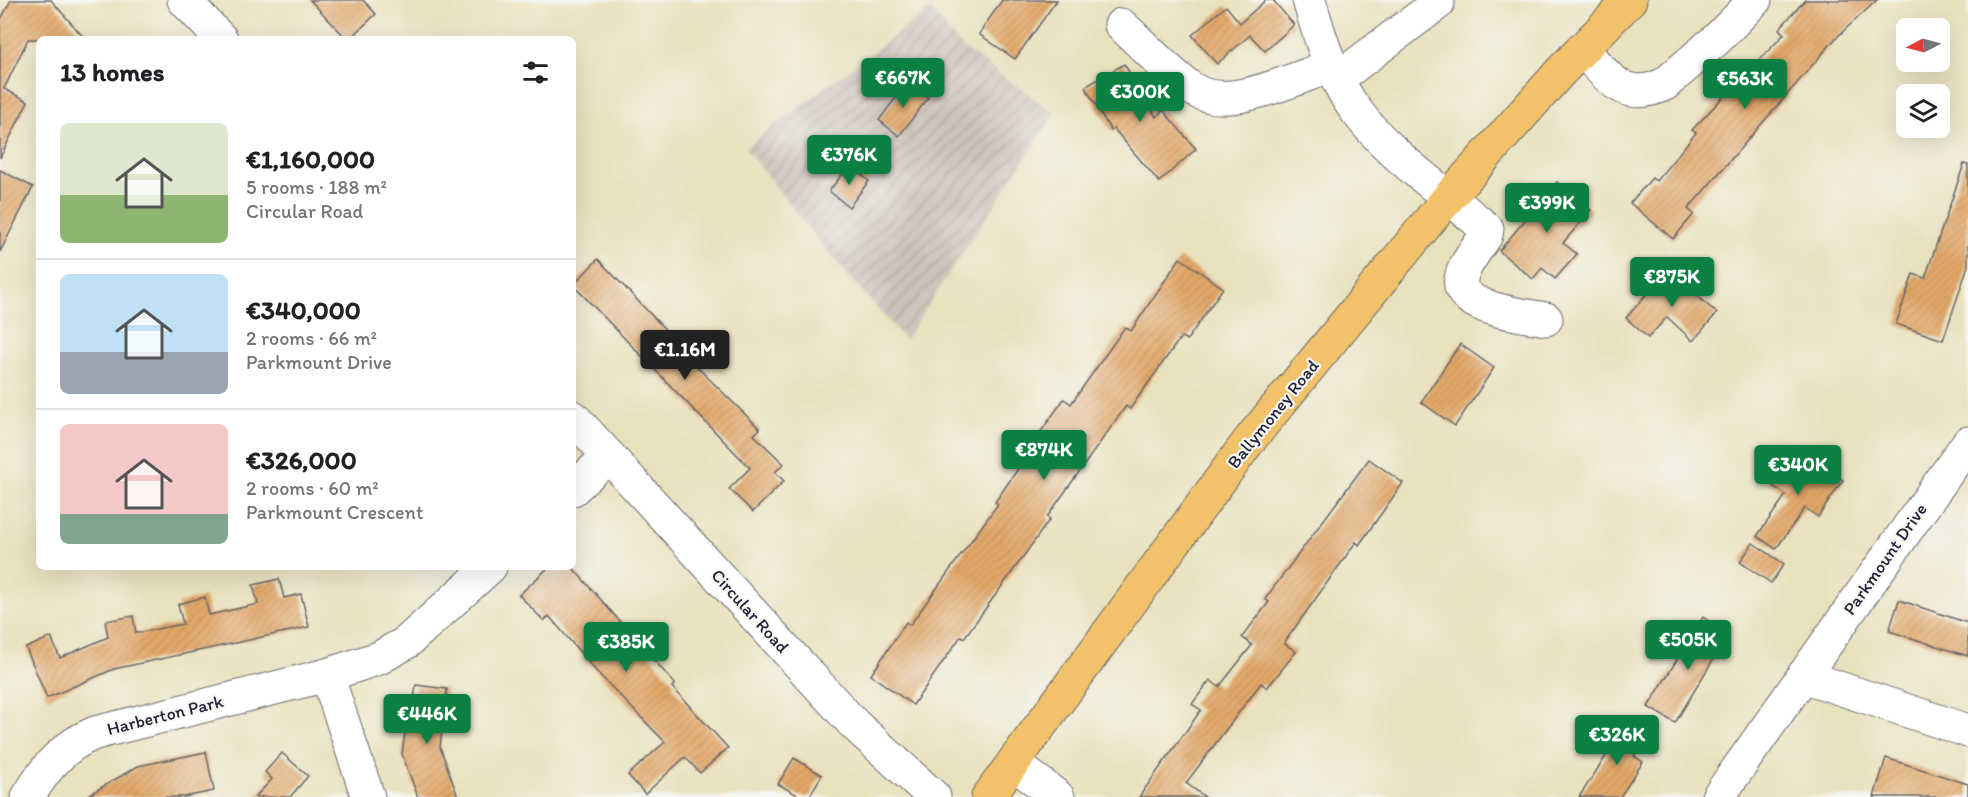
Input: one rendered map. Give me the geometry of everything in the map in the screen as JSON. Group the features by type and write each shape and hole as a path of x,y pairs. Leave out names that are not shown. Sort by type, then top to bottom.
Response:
{"main road":[{"name":"Ballymoney Road","path":"988,797 1248,442 1448,198 1630,0"}],"street":[{"path":"184,0 218,36"},
{"path":"1309,0 1334,72 1351,104 1366,122 1448,198 1487,229 1461,277 1461,286 1468,298 1478,304 1546,319"},
{"path":"1582,50 1616,84 1633,91 1655,89 1665,84 1717,39 1755,0"},
{"path":"1121,25 1186,84 1212,97 1239,96 1334,72 1438,3"},
{"name":"Circular Road","path":"576,420 854,724 934,797"},
{"name":"Parkmount Drive","path":"1718,797 1968,443"},
{"path":"576,486 609,456"},
{"name":"Harberton Park","path":"28,797 54,759 80,739 95,732 327,675 379,658 395,650 431,621 487,570"},
{"path":"327,675 368,797"},
{"path":"1803,676 1968,731"},
{"path":"1013,763 1059,797"}],"shaded area":[{"path":"930,9 962,47 1055,113 905,340 823,246 745,148"}],"building":[{"path":"11,0 51,0 82,36 36,36 36,39 28,39 4,89 28,101 0,158 0,21"},
{"path":"310,0 363,0 376,14 353,36 344,36"},
{"path":"1002,0 1057,0 1015,59 979,34"},
{"path":"1266,0 1273,0 1294,25 1265,51 1250,35 1217,64 1192,35 1226,6 1240,23"},
{"path":"1805,0 1877,0 1836,38 1688,209 1694,214 1673,239 1630,203 1652,178 1656,181 1696,133 1692,130 1727,93 1723,89 1741,69 1747,74 1784,34 1779,29"},
{"path":"1124,64 1156,117 1163,110 1196,149 1159,182 1114,129 1111,131 1085,87"},
{"path":"908,82 928,98 899,136 879,120"},
{"path":"1964,164 1968,165 1968,266 1943,340 1896,324 1913,274 1925,278"},
{"path":"850,165 869,181 849,207 829,191"},
{"path":"0,170 33,187 0,252"},
{"path":"1557,182 1591,210 1563,243 1577,254 1555,279 1542,268 1533,279 1499,251"},
{"path":"1180,258 1223,288 1187,340 1181,337 1130,409 1126,406 1047,517 1050,519 1013,571 964,638 961,636 913,705 871,675 906,622 910,625 998,504 995,502 1024,460 1022,458 1064,399 1071,404 1125,327 1131,331"},
{"path":"598,259 697,363 695,365 760,429 754,435 784,464 775,472 784,481 753,512 729,489 750,468 576,288 576,282"},
{"path":"1667,270 1717,313 1693,341 1667,317 1648,338 1626,318"},
{"path":"1460,344 1494,368 1455,426 1421,402"},
{"path":"1785,454 1808,470 1814,461 1843,480 1818,517 1805,508 1776,549 1757,536 1786,495 1767,482"},
{"path":"1369,459 1403,483 1359,545 1356,542 1284,643 1296,652 1267,688 1261,683 1186,783 1205,797 1139,797 1201,710 1192,704 1210,680 1219,687 1252,645 1242,637 1269,602 1265,599"},
{"path":"1753,543 1784,564 1771,583 1740,562"},
{"path":"546,570 575,570 675,684 672,687 728,748 700,773 685,757 645,794 628,775 665,742 596,671 549,616 544,621 519,595"},
{"path":"279,579 284,598 301,594 309,627 114,669 47,698 26,648 51,637 60,658 108,637 105,621 133,616 136,633 183,624 178,604 205,597 209,615 258,604 253,585"},
{"path":"1899,600 1968,623 1968,656 1889,631"},
{"path":"1703,617 1728,635 1675,723 1648,707"},
{"path":"416,685 447,689 440,747 458,797 418,797 402,754 408,712 412,713"},
{"path":"1628,723 1648,737 1634,756 1643,762 1620,797 1579,797"},
{"path":"206,752 214,791 184,797 85,797 138,766"},
{"path":"282,753 308,776 290,797 255,797 272,779 265,772"},
{"path":"794,758 822,775 809,797 801,797 778,784"},
{"path":"1886,758 1968,784 1968,797 1874,797"}]}
